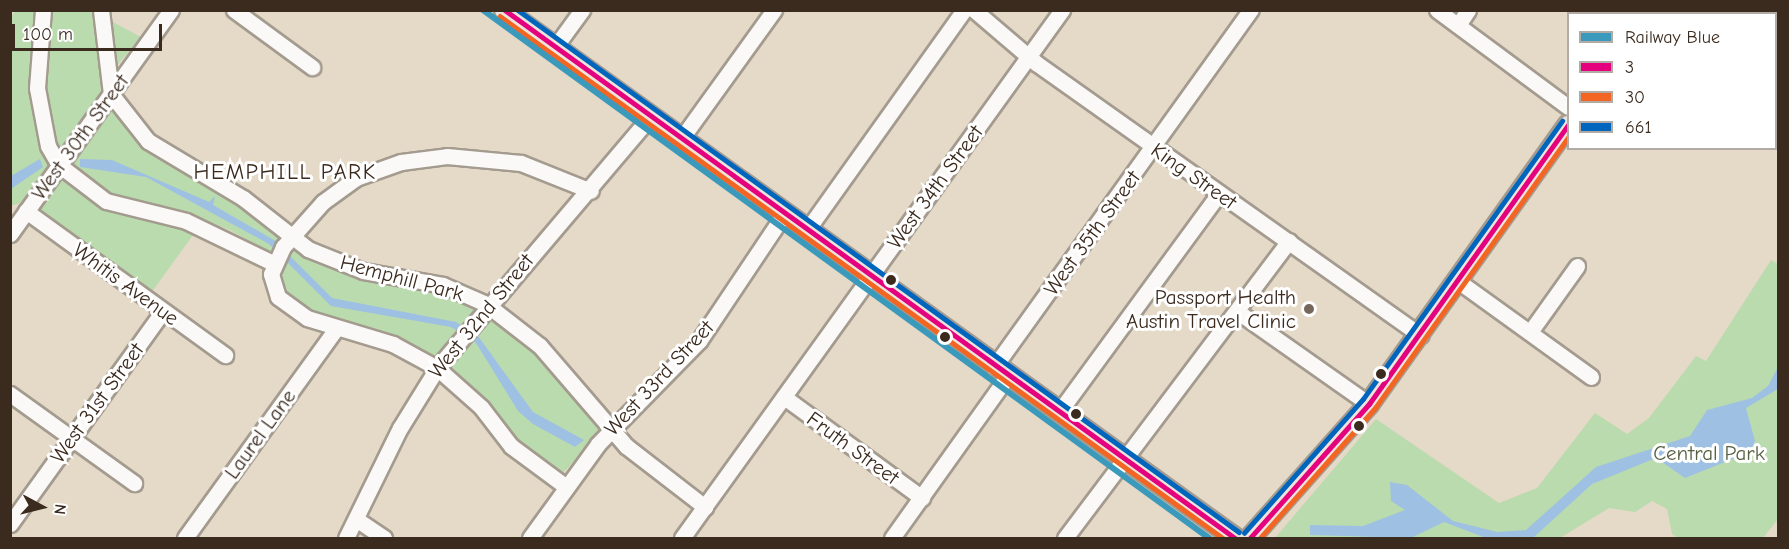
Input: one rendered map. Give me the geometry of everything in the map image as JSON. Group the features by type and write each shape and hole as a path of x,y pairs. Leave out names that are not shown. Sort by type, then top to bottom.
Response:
{"main road":[{"path":"504,10 1001,372 1235,538"},
{"path":"1250,538 1369,404 1567,127"}],"street":[{"path":"43,10 37,88 48,146 59,165"},
{"path":"101,10 111,94"},
{"name":"West 30th Street","path":"10,234 171,10"},
{"path":"234,10 312,67"},
{"path":"555,47 582,10"},
{"path":"681,139 774,10"},
{"path":"807,230 964,10"},
{"name":"King Street","path":"974,10 1028,57 1420,335"},
{"name":"West 34th Street","path":"682,538 1062,10"},
{"name":"West 35th Street","path":"892,538 922,498 1001,372 1251,10"},
{"path":"1437,10 1567,106"},
{"path":"1458,25 1468,10"},
{"name":"Hemphill Park","path":"111,94 148,141 243,198 281,250"},
{"name":"West 32nd Street","path":"346,538 400,428 437,368 486,304 591,191 650,117"},
{"path":"565,486 511,446 481,407 437,368 393,344 335,330 296,312 278,297 271,280 281,250 323,202 356,178 420,159 465,156 521,163 591,191"},
{"name":"Hemphill Park","path":"59,165 106,201 363,271 443,285 486,304 540,345 610,430 705,507"},
{"path":"1059,412 1219,193"},
{"name":"Whitis Avenue","path":"26,211 225,355"},
{"name":"West 33rd Street","path":"530,538 565,486 598,444 699,340 784,214"},
{"path":"1065,538 1238,312 1289,241"},
{"path":"1530,332 1577,266"},
{"path":"1458,281 1592,377"},
{"name":"West 31st Street","path":"10,524 163,311"},
{"path":"1238,312 1369,404"},
{"name":"Laurel Lane","path":"185,538 335,330"},
{"path":"10,394 134,483"},
{"name":"Fruth Street","path":"784,398 922,498"},
{"path":"356,519 384,538"}],"green space":[{"path":"15,11 108,11 109,20 141,37 103,82 103,93 133,134 227,193 285,237 473,304 532,345 602,432 561,475 506,431 458,375 414,345 326,320 299,306 287,295 264,249 230,230 204,220 151,293 26,201 11,206 11,17"},
{"name":"Central Park","path":"1771,260 1778,264 1778,519 1763,538 1678,538 1672,534 1667,509 1652,501 1635,512 1609,508 1560,538 1275,538 1376,419 1499,503 1537,488 1595,413 1627,434 1649,418 1696,356 1706,361"}],"water":[{"path":"40,159 43,167 11,189 11,176"},
{"path":"80,159 112,160 209,202 215,196 213,205 274,240 332,298 456,322 478,336 533,412 584,440 575,447 533,424 518,411 476,343 451,327 331,306 269,244 146,177 80,167"},
{"path":"1778,367 1778,389 1746,408 1755,441 1750,452 1685,478 1656,458 1592,484 1533,538 1486,538 1444,522 1411,538 1310,535 1310,525 1363,526 1405,510 1391,501 1390,482 1407,485 1453,521 1497,532 1526,530 1596,467 1690,436 1707,410 1752,398 1768,386"}],"rail line":[{"name":"Blue","path":"483,10 1209,538"}],"transit line":[{"name":"3","path":"505,10 1235,538"},
{"name":"661","path":"518,10 1239,532"},
{"name":"30","path":"500,16 1223,538"},
{"name":"661","path":"1244,533 1363,399 1562,121"},
{"name":"3","path":"1250,538 1369,404 1567,126"},
{"name":"30","path":"1260,538 1375,408 1567,138"}],"place":[{"name":"Passport Health Austin Travel Clinic","path":"1309,309"}],"district":[{"name":"HEMPHILL PARK","path":"285,173"}]}
